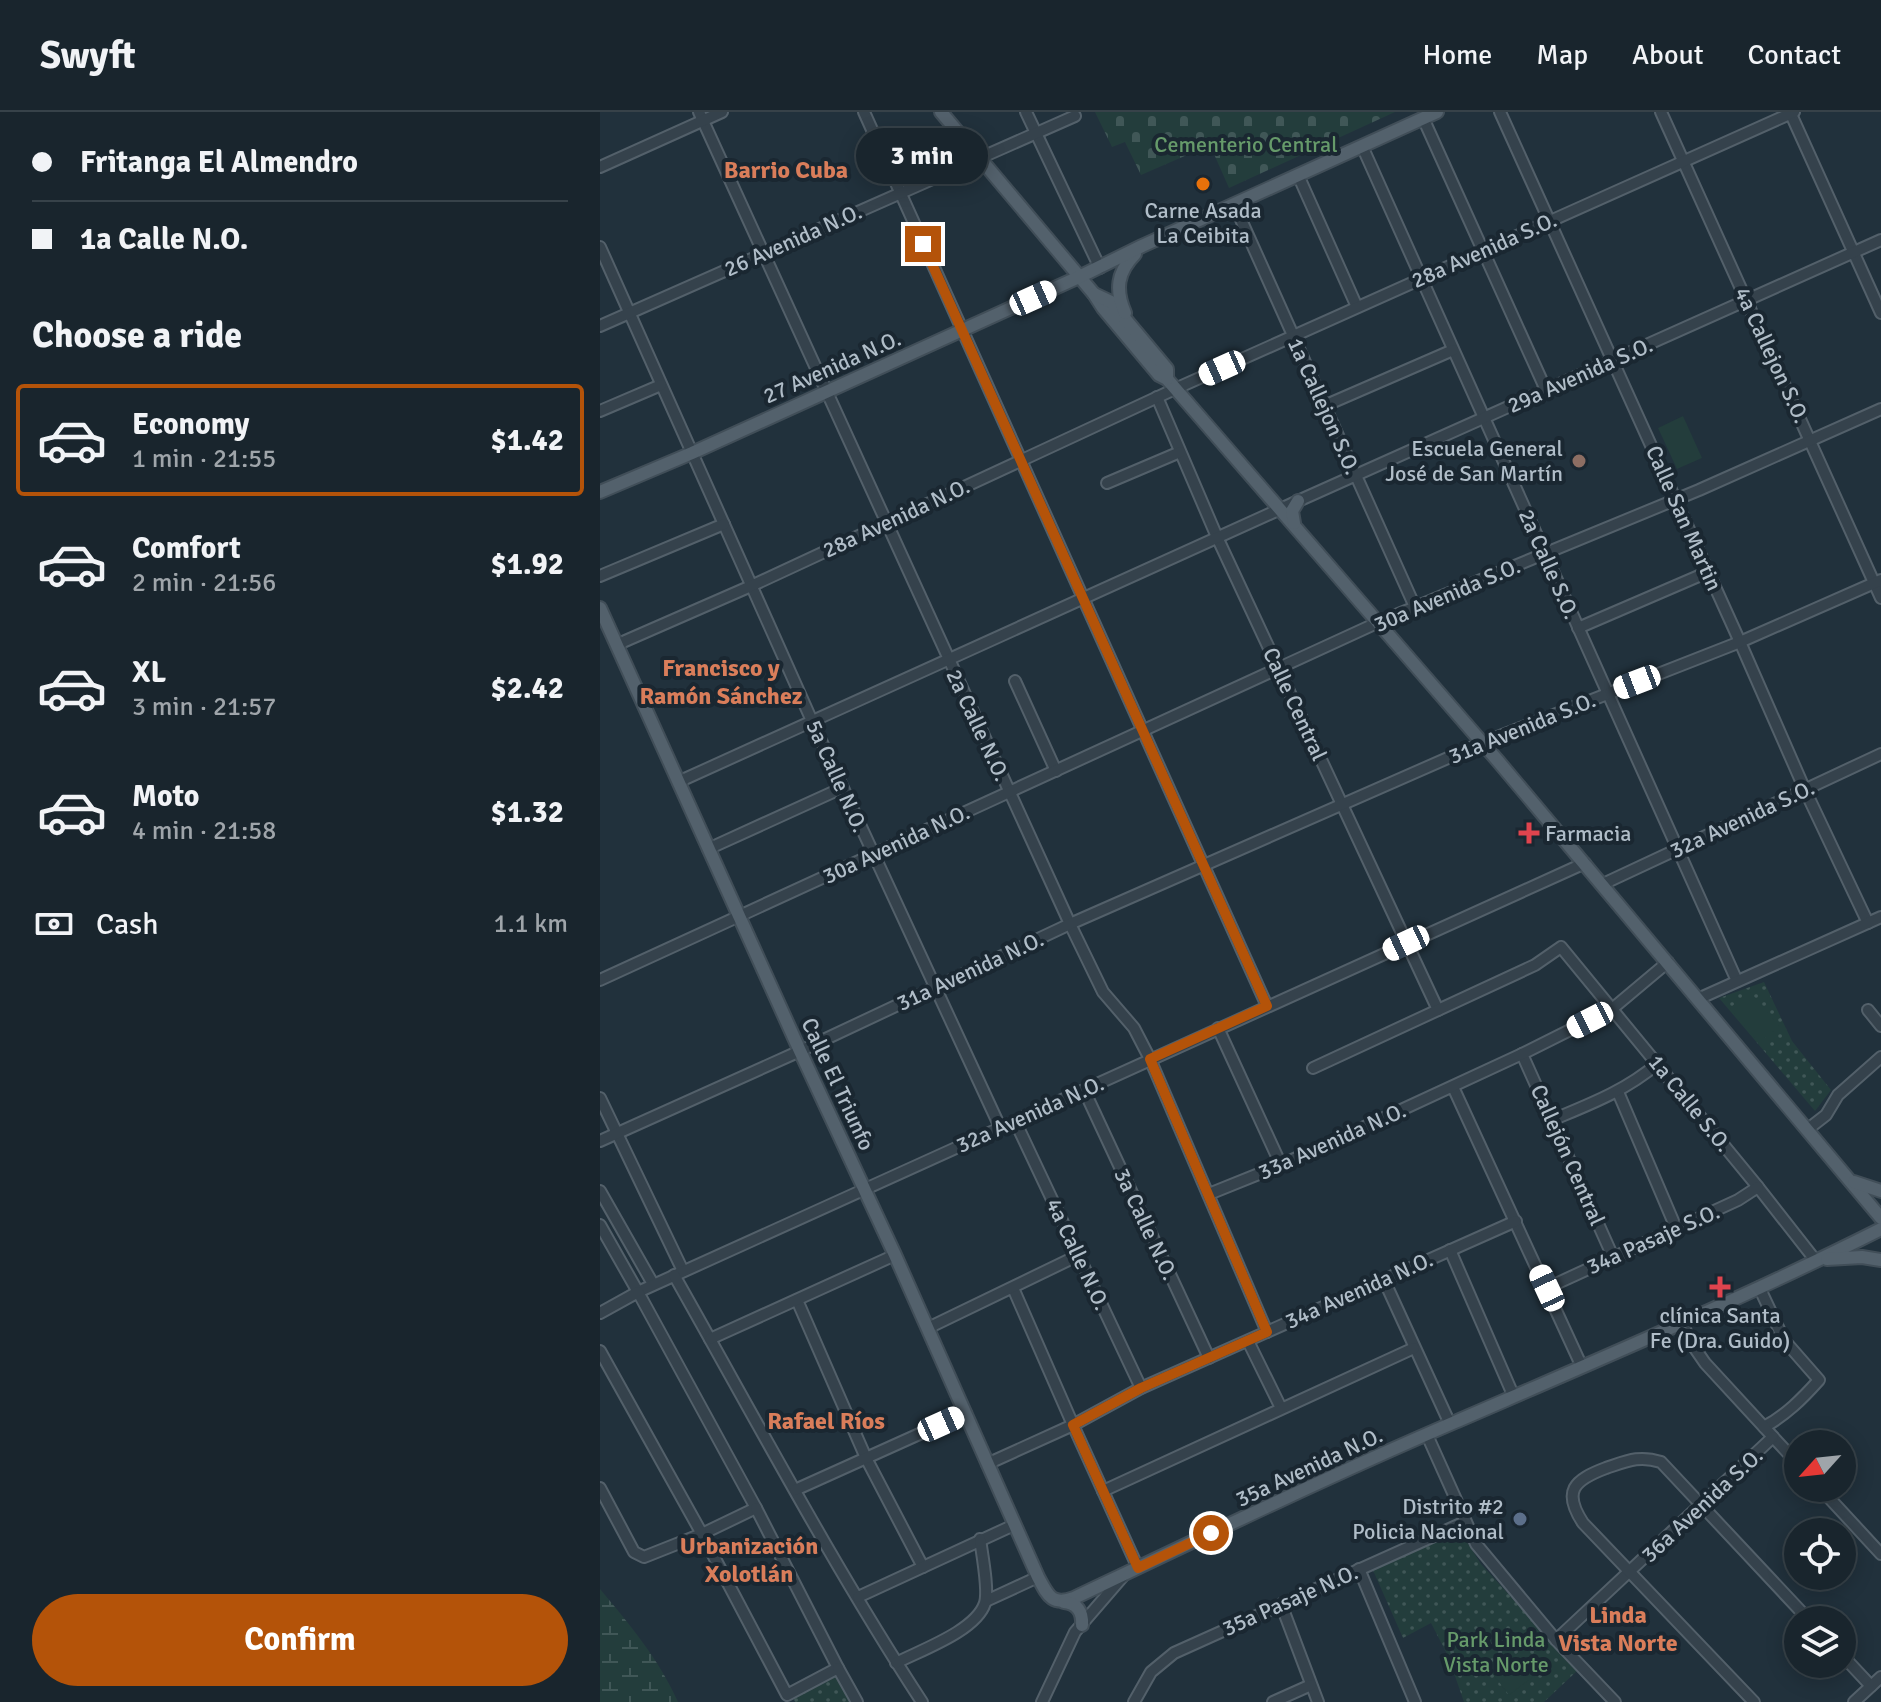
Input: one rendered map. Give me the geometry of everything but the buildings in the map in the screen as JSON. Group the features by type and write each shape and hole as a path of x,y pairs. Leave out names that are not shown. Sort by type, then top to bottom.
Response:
{"main road":[{"path":"941,112 1159,375 1171,384 1379,622 1603,884 1881,1218"},
{"name":"27 Avenida N.O.","path":"600,492 1100,268 1437,112"},
{"path":"1134,330 1117,290 1119,276 1142,246"},
{"path":"1094,294 1111,302 1167,369 1171,384"},
{"path":"1295,526 1292,511 1298,501"},
{"name":"Calle El Triunfo","path":"600,608 1038,1577 1047,1594 1074,1604 1079,1609 1082,1625"},
{"path":"1851,1181 1881,1191"},
{"path":"1816,1261 1881,1229"},
{"path":"1816,1261 1850,1257 1881,1260"},
{"name":"35a Avenida N.O.","path":"1058,1600 1125,1574 1351,1467 1816,1261"}],"street":[{"path":"600,167 701,116 722,112"},
{"path":"864,112 1267,1006"},
{"path":"1026,112 1100,268"},
{"name":"Calle San Martin","path":"1500,112 1805,790 1868,923"},
{"name":"4a Callejon S.O.","path":"1661,112 1878,581 1881,598"},
{"path":"1791,113 1881,313"},
{"name":"28a Avenida S.O.","path":"1171,384 1293,336 1791,113"},
{"name":"2a Calle N.O.","path":"701,116 1070,924 1103,992 1134,1028 1150,1059 1267,1332"},
{"name":"26 Avenida N.O.","path":"600,326 1075,116"},
{"path":"1423,118 1546,390"},
{"name":"2a Calle S.O.","path":"1362,146 1737,981"},
{"path":"1298,175 1357,307"},
{"name":"1a Callejon S.O.","path":"1234,204 1415,607"},
{"name":"29a Avenida S.O.","path":"678,782 1881,240"},
{"name":"5a Calle N.O.","path":"600,247 842,788 1000,1127"},
{"path":"1324,406 1453,350"},
{"name":"28a Avenida N.O.","path":"616,645 751,586 1157,397 1171,384"},
{"path":"600,411 661,385"},
{"name":"Calle Central","path":"1157,397 1217,537 1438,1010"},
{"name":"30a Avenida S.O.","path":"1279,669 1379,622 1881,409"},
{"path":"1107,483 1180,452"},
{"path":"600,576 724,524"},
{"path":"1578,628 1708,572"},
{"name":"31a Avenida S.O.","path":"1342,804 1482,743 1740,642 1878,581"},
{"name":"30a Avenida N.O.","path":"600,980 1279,669"},
{"path":"1015,681 1056,771"},
{"name":"32a Avenida S.O.","path":"1603,884 1881,754"},
{"path":"708,849 842,788"},
{"name":"31a Avenida N.O.","path":"600,1141 1070,924 1342,804"},
{"path":"1406,943 1585,863"},
{"path":"1698,999 1881,917"},
{"name":"32a Avenida N.O.","path":"600,1313 653,1284 1406,943"},
{"name":"1a Calle S.O.","path":"1438,1010 1535,965 1561,947 1816,1261"},
{"name":"33a Avenida N.O.","path":"1209,1194 1453,1087 1612,1009 1668,962"},
{"path":"1313,1068 1438,1010"},
{"path":"1868,1010 1881,1026"},
{"path":"1218,1028 1281,1165"},
{"name":"Callejón Central","path":"1522,1054 1613,1257"},
{"path":"1808,1129 1826,1115 1838,1095 1881,1057"},
{"path":"1552,1120 1618,1092 1657,1064"},
{"path":"1453,1087 1582,1367"},
{"name":"3a Calle N.O.","path":"1084,1090 1209,1358"},
{"path":"1618,1092 1676,1228"},
{"path":"600,1098 710,1339 896,1663 922,1702"},
{"name":"4a Calle N.O.","path":"1015,1121 1141,1388"},
{"name":"34a Pasaje S.O.","path":"1547,1288 1738,1200 1758,1187"},
{"path":"600,1191 653,1284"},
{"name":"34a Avenida N.O.","path":"987,1464 1073,1425 1141,1388 1516,1221"},
{"path":"600,1225 756,1508 857,1702"},
{"path":"1450,1250 1514,1397"},
{"path":"710,1339 895,1255"},
{"path":"928,1328 1079,1255"},
{"path":"1384,1280 1450,1424"},
{"path":"1759,1287 1784,1340 1819,1380 1785,1414 1764,1427"},
{"path":"1013,1288 1138,1568"},
{"path":"797,1300 866,1458 923,1567"},
{"path":"1681,1322 1705,1363 1784,1449"},
{"path":"1248,1341 1281,1408"},
{"path":"1103,1491 1414,1348"},
{"path":"600,1351 789,1698 838,1668"},
{"path":"795,1490 966,1413"},
{"path":"1427,1435 1476,1544 1611,1700"},
{"name":"36a Avenida S.O.","path":"1556,1640 1773,1437"},
{"path":"1754,1702 1583,1523 1574,1509 1572,1498 1577,1483 1587,1475 1634,1459 1649,1458 1661,1462 1796,1606"},
{"path":"600,1488 634,1552 644,1557 756,1508"},
{"path":"1833,1502 1881,1554"},
{"name":"35a Pasaje N.O.","path":"1134,1702 1151,1672 1174,1653 1465,1522"},
{"path":"858,1597 1014,1525"},
{"path":"896,1663 965,1627 978,1615 986,1601 980,1539"},
{"path":"1359,1569 1415,1702"},
{"path":"1042,1702 1075,1632 1125,1574"},
{"path":"986,1601 1038,1577"},
{"path":"1281,1604 1318,1702"},
{"path":"1856,1670 1871,1686"},
{"path":"1854,1702 1881,1677"},
{"path":"1273,1702 1311,1685"}],"green space":[{"name":"Cementerio Central","path":"1095,112 1395,112 1229,188 1210,145 1141,175 1125,142 1112,147"},
{"path":"1683,416 1702,458 1677,469 1658,428"},
{"path":"1764,982 1792,1041 1831,1090 1815,1111 1719,998"},
{"path":"1750,992 1779,1026 1759,1043 1730,1008"},
{"name":"Park Linda Vista Norte","path":"1458,1528 1481,1564 1578,1670 1544,1702 1464,1702 1448,1656 1431,1623 1403,1638 1372,1568"},
{"path":"600,1589 653,1657 678,1702 600,1702"},
{"path":"1525,1647 1542,1670 1509,1695 1492,1673"},
{"path":"838,1675 853,1702 795,1702 793,1698"}],"place":[{"name":"Carne Asada La Ceibita","path":"1203,184"},
{"name":"Escuela General José de San Martín","path":"1579,461"},
{"name":"Farmacia","path":"1529,833"},
{"name":"clínica Santa Fe (Dra. Guido)","path":"1720,1287"},
{"name":"Distrito #2 Policia Nacional","path":"1520,1519"}],"district":[{"name":"Barrio Cuba","path":"786,170"},
{"name":"Francisco y Ramón Sánchez","path":"721,682"},
{"name":"Rafael Ríos","path":"826,1421"},
{"name":"Urbanización Xolotlán","path":"749,1560"},
{"name":"Linda Vista Norte","path":"1618,1629"}],"route":[{"path":"923,244 1267,1006 1150,1059 1267,1332 1141,1388 1073,1425 1138,1568 1211,1533"}]}
